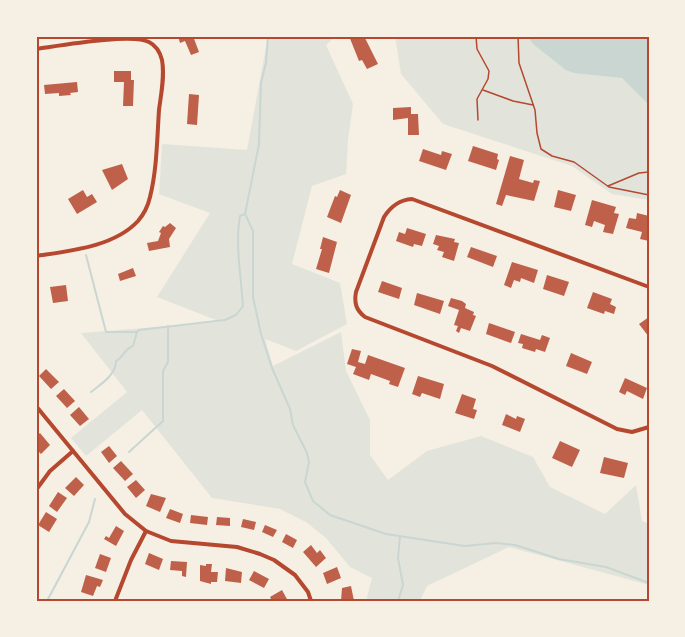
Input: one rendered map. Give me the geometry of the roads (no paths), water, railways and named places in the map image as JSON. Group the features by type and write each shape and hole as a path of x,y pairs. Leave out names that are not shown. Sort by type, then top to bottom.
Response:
{"street":[{"path":"36,49 102,41 144,40 158,49 162,67 150,197 141,218 125,231 109,239 78,249 36,256"},
{"path":"649,287 412,199 398,202 384,217 356,292 355,302 356,307 365,317 501,369 617,429 632,432 649,427"},
{"path":"36,406 125,514 146,531 171,541 237,547 260,554 295,575 308,592 311,601"},
{"path":"36,490 50,471 73,451"},
{"path":"115,601 131,560 146,531"}],"lane":[{"path":"476,36 477,49 489,71 476,103 478,120"},
{"path":"518,36 519,63 534,105 538,142 541,149 552,156 574,162 607,186 649,195"},
{"path":"482,90 513,101 534,105"},
{"path":"607,186 639,173 649,172"}],"waterway":[{"path":"268,36 266,63 261,83 259,144 245,214 253,231 253,297 261,334 272,368 290,409 293,425 307,453 309,462 305,482 313,501 330,515 386,534 465,546 496,543 515,545 559,559 606,567 649,583"},
{"path":"86,255 106,332 137,332 225,320 236,315 243,306 238,238 240,216 245,214"},
{"path":"129,452 163,421 163,371 168,362 168,326"},
{"path":"91,392 107,379 116,361 133,346 137,332"},
{"path":"47,601 89,522 95,499"},
{"path":"398,601 403,585 398,558 400,536"}]}
